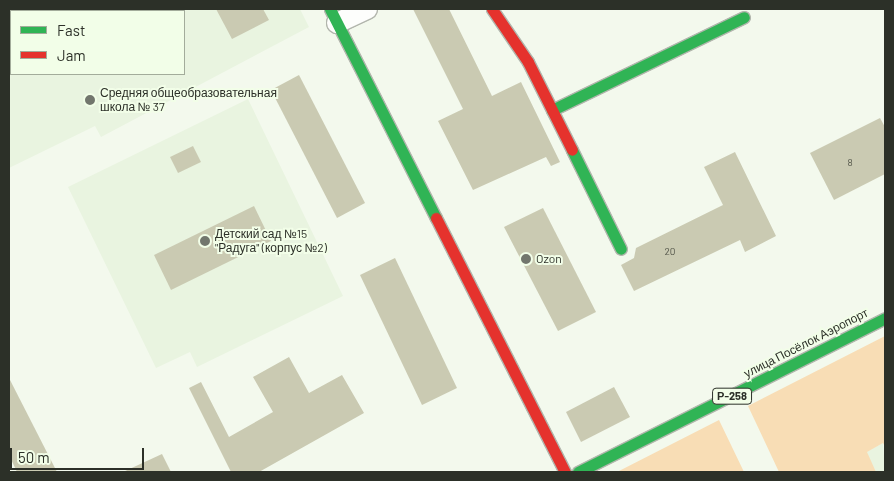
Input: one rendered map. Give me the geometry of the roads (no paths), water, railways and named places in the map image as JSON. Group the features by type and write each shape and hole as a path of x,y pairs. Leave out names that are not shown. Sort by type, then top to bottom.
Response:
{"main road":[{"path":"492,9 528,62 621,249"},
{"path":"333,16 564,472"},
{"path":"552,110 744,17"},
{"name":"улица Посёлок Аэропорт","path":"578,472 885,318"}],"street":[{"path":"333,16 367,9"}],"place":[{"name":"Средняя общеобразовательная школа № 37","path":"90,100"},
{"name":"Детский сад №15 \"Радуга\" (корпус №2)","path":"205,241"},
{"name":"Ozon","path":"526,259"}]}
